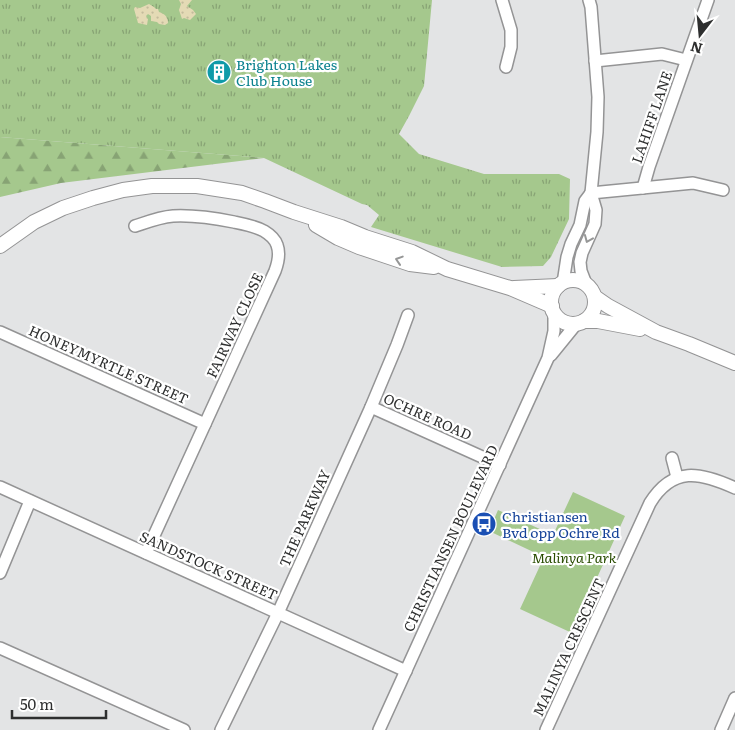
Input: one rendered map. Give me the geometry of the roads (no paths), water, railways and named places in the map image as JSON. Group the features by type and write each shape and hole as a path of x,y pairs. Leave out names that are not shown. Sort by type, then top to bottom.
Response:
{"street":[{"path":"502,0 511,30 511,47 506,66"},
{"path":"589,0 598,96 597,132 590,193 585,202 580,225 567,256 561,284 554,292 552,299 553,309 558,318 570,324 598,321 656,332"},
{"name":"LAHIFF LANE","path":"643,188 708,0"},
{"path":"595,61 662,54 686,60"},
{"path":"590,193 693,183 723,190"},
{"path":"0,246 34,222 64,208 123,190 152,186 218,188 242,193 412,252 447,269 510,288 553,309"},
{"path":"580,322 590,317 595,304 592,290 586,284 581,271 580,262 596,215 590,193"},
{"name":"FAIRWAY CLOSE","path":"135,226 171,216 218,219 265,231 277,244 279,253 275,271 146,553"},
{"path":"510,288 561,284 569,280 586,284"},
{"path":"594,297 656,332 735,363"},
{"name":"CHRISTIANSEN BOULEVARD","path":"379,730 548,358 554,330 553,309"},
{"name":"THE PARKWAY","path":"221,730 278,613 371,407 408,315"},
{"name":"CHRISTIANSEN BOULEVARD","path":"548,358 580,322"},
{"name":"HONEYMYRTLE STREET","path":"0,332 205,424"},
{"name":"OCHRE ROAD","path":"371,407 500,465"},
{"path":"672,458 677,477 703,476 716,479 735,488"},
{"name":"MALINYA CRESCENT","path":"546,730 650,503 657,491 677,477"},
{"name":"SANDSTOCK STREET","path":"0,487 406,671"},
{"path":"0,573 30,501"},
{"path":"0,648 184,730"},
{"path":"721,730 735,698"}],"place":[{"name":"Brighton Lakes Club House","path":"219,72"},
{"name":"Christiansen Bvd opp Ochre Rd","path":"484,524"}],"park label":[{"name":"Malinya Park","path":"574,557"}]}
